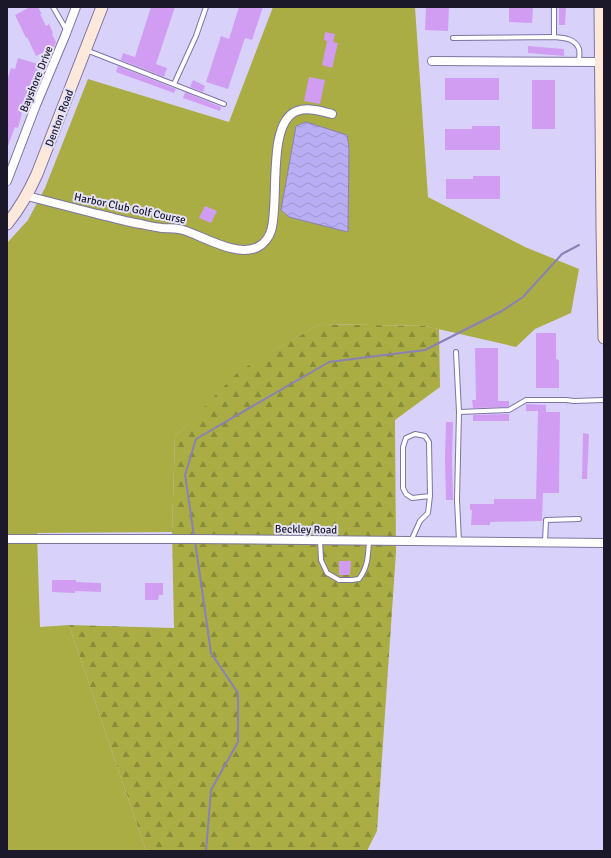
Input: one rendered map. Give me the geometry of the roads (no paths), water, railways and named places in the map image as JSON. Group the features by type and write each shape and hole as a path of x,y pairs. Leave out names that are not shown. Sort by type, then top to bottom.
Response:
{"street":[{"name":"Bayshore Drive","path":"7,181 76,7"},
{"name":"Denton Road","path":"7,224 27,196 37,174 102,7"},
{"path":"600,7 604,338"},
{"path":"432,61 601,62"},
{"name":"Harbor Club Golf Course","path":"27,196 140,224 183,230 233,249 251,250 264,242 271,232 274,212 278,141 286,119 292,113 304,110 321,111 332,114"},
{"name":"Beckley Road","path":"7,538 604,543"}],"lane":[{"path":"53,7 67,32"},
{"path":"174,84 196,36 206,7"},
{"path":"554,7 554,37"},
{"path":"453,38 568,38 579,48 579,62"},
{"path":"86,50 224,104"},
{"path":"456,352 459,412 457,500 459,541"},
{"path":"459,412 509,410 526,400 604,400"},
{"path":"410,541 420,520 428,513 430,496 429,442 425,436 415,434 406,438 403,447 403,488 406,494 412,498 430,496"},
{"path":"545,542 546,520 579,519"},
{"path":"320,540 321,560 327,573 339,580 359,579 364,573 367,564 369,541"}],"water":[{"path":"306,122 347,135 349,148 348,232 289,217 281,210 296,126"}],"waterway":[{"path":"194,536 185,475 196,439 329,362 425,350 502,311 523,297 562,254 579,245"},
{"path":"195,541 211,653 238,693 238,742 211,790 206,851"}]}
